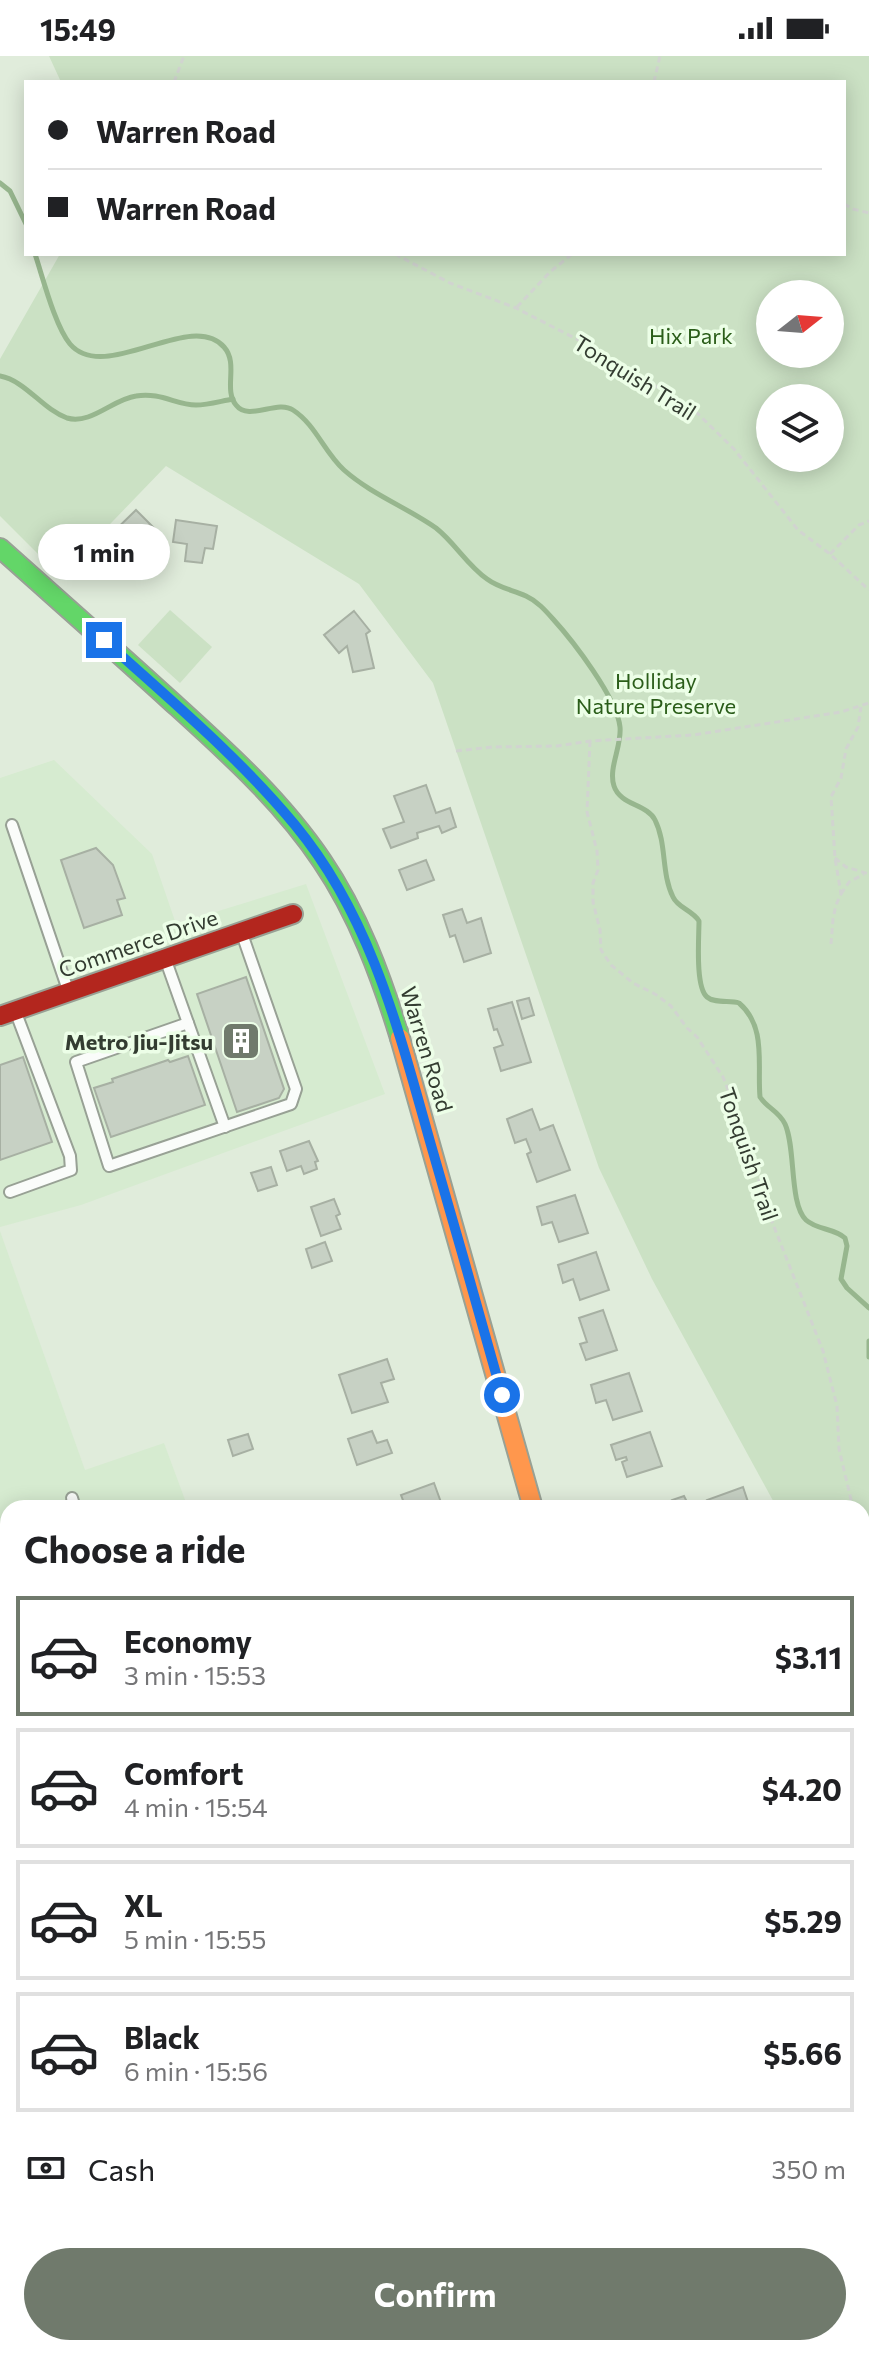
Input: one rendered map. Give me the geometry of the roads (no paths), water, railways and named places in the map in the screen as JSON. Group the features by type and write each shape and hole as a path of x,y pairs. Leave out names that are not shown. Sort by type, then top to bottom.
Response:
{"main road":[{"name":"Warren Road","path":"0,548 259,784 297,826 357,920 389,1000 531,1500"},
{"name":"Commerce Drive","path":"8,1013 293,914"}],"lane":[{"path":"12,825 69,992"},
{"path":"188,1023 76,1062 109,1166 291,1104 296,1089 242,932"},
{"path":"165,959 225,1127"},
{"path":"8,1013 70,1156 71,1170 10,1192"}],"waterway":[{"path":"0,183 10,191 24,220"},
{"path":"36,256 54,314 70,344 85,354 104,356 191,336 209,338 224,347 228,354 232,399 236,405 248,411 279,407 293,410 308,423 344,470 436,528 487,579 534,600 571,641 603,686 617,715 620,734 613,772 614,786 622,797 655,820 669,888 678,904 699,921 698,961 703,992 714,1000 739,1003 754,1023 759,1047 760,1097 785,1124 801,1212 815,1226 845,1238 847,1246 841,1279 869,1308"},
{"path":"0,376 18,383 58,414 76,419 136,396 153,396 196,405 233,399"},
{"path":"869,1341 869,1357"}],"place":[{"name":"Metro Jiu-Jitsu","path":"241,1041"}],"park label":[{"name":"Hix Park","path":"691,335"},
{"name":"Holliday Nature Preserve","path":"656,692"}]}
